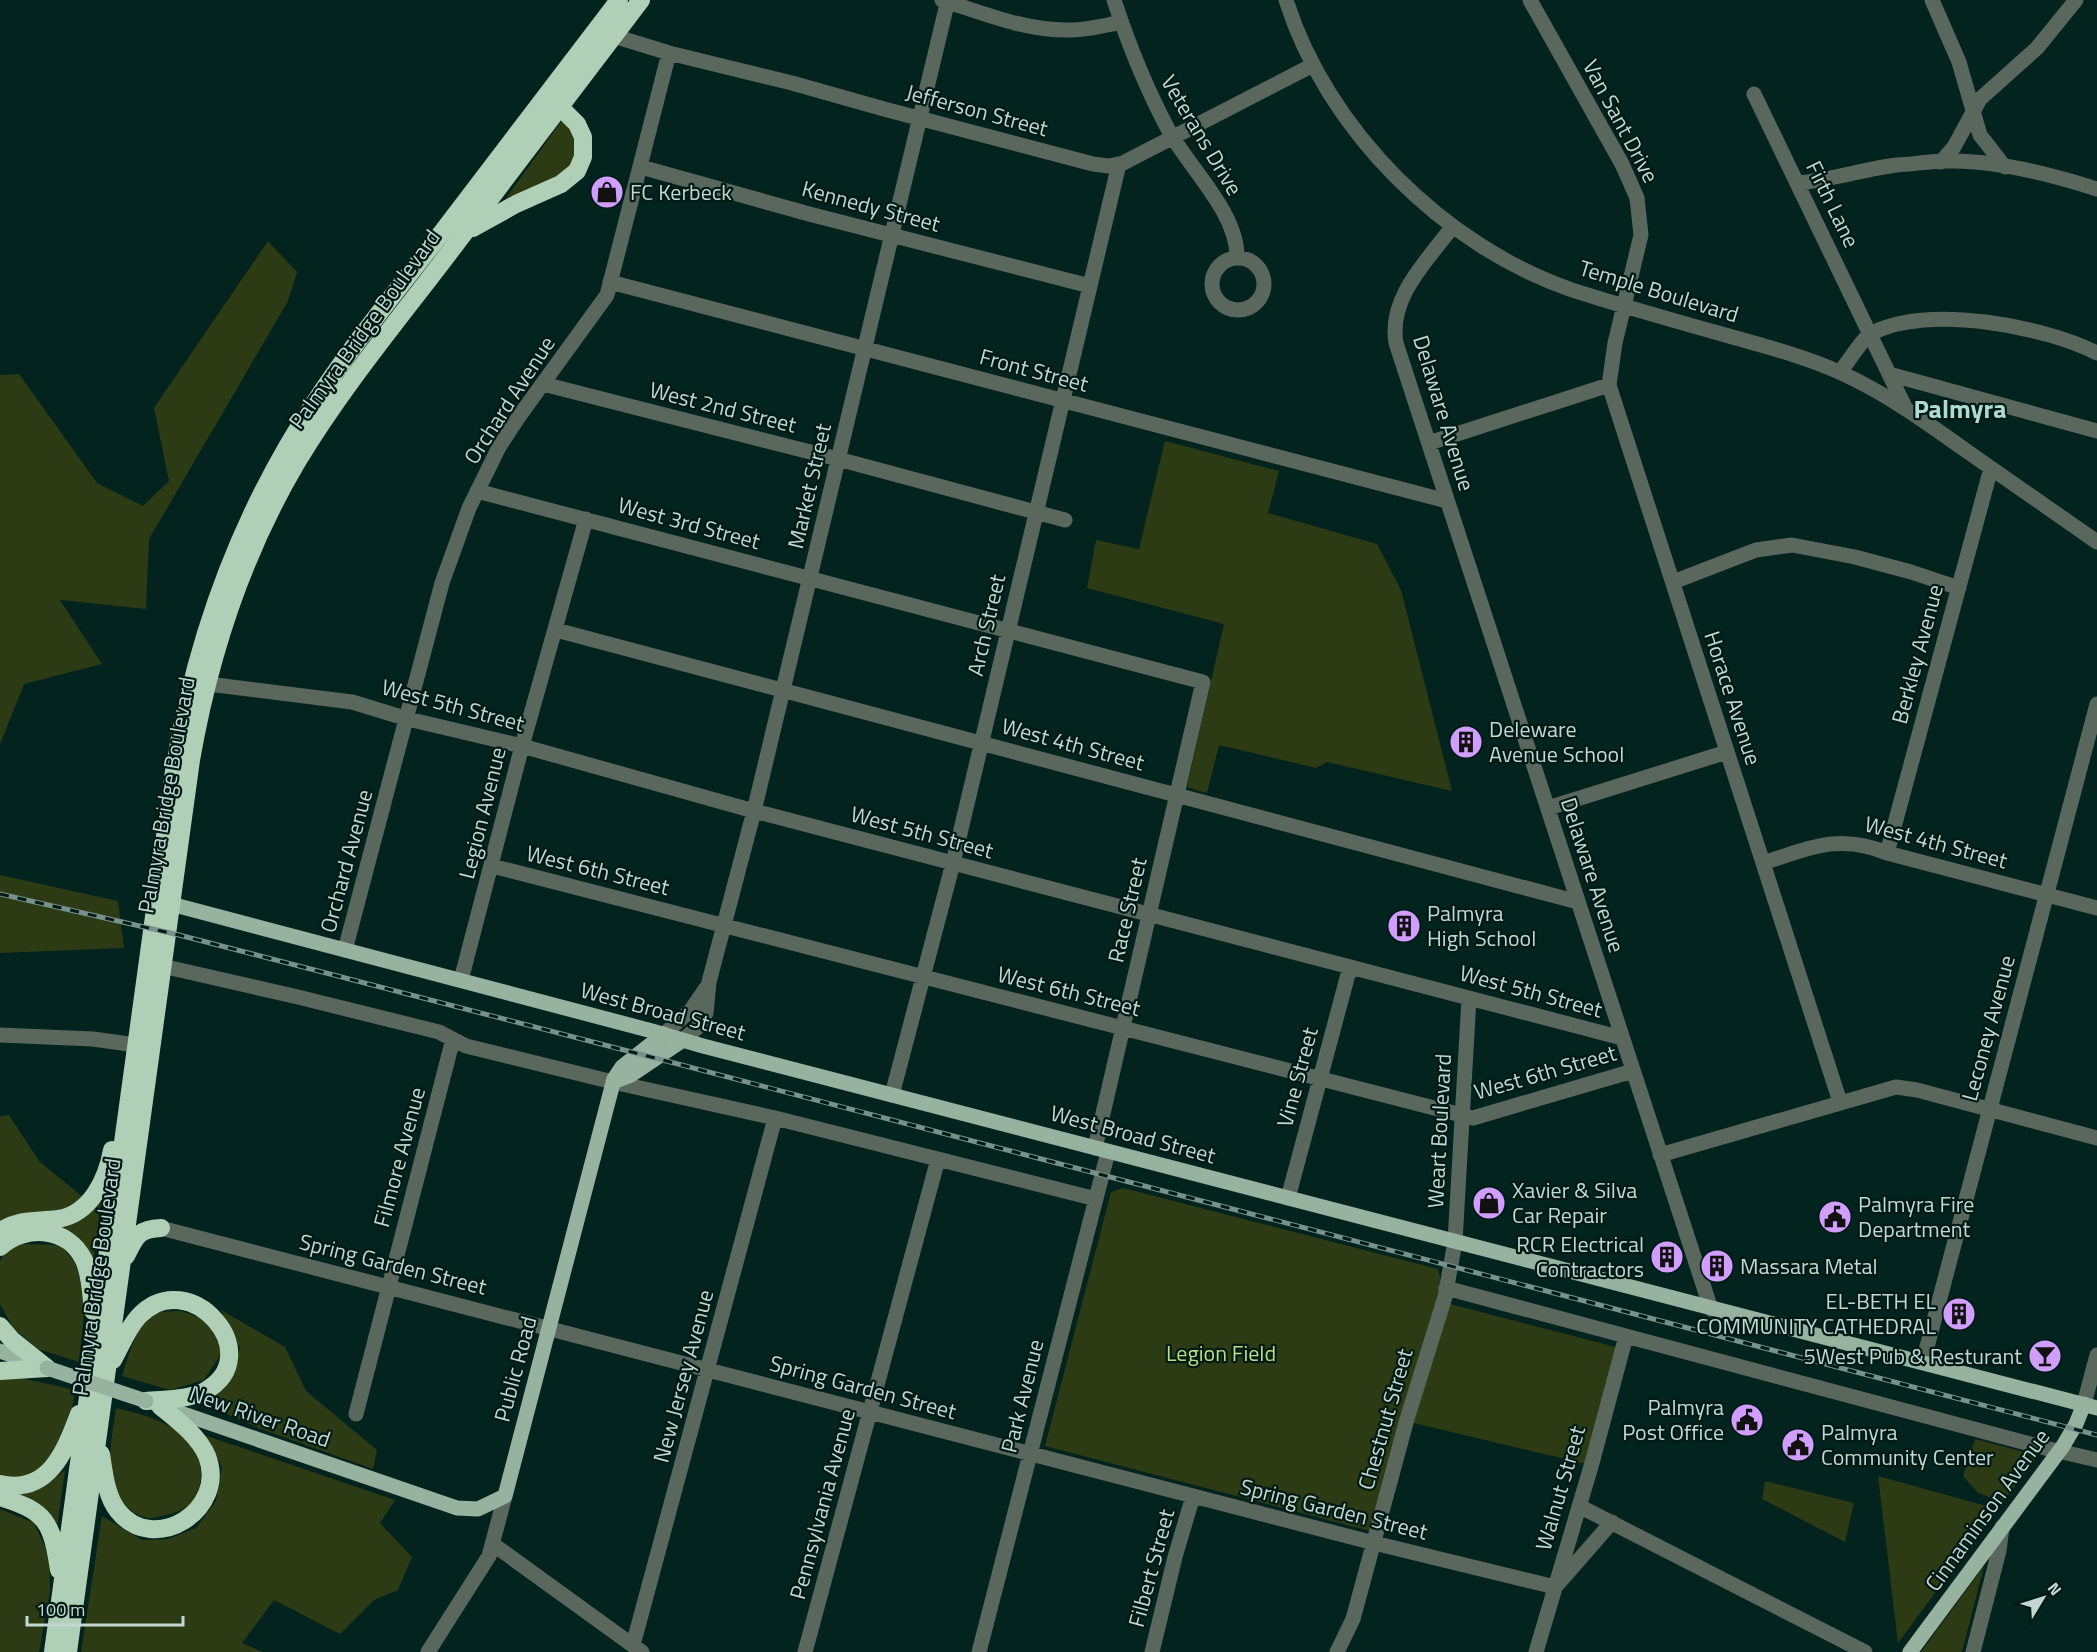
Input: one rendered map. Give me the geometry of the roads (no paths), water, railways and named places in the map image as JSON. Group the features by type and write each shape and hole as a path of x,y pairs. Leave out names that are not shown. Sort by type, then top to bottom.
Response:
{"highway":[{"name":"Palmyra Bridge Boulevard","path":"53,1652 174,771 186,708 213,609 259,500 325,387 619,0"},
{"name":"Palmyra Bridge Boulevard","path":"68,1652 191,760 207,684 234,595 261,532 292,471 339,400 641,0"},
{"path":"464,234 516,204 561,184 577,171 583,157 583,136 573,118 560,107"},
{"path":"0,1231 26,1220 64,1218 87,1204 96,1193 108,1167 114,1137 131,1082"},
{"path":"130,1203 142,1215 162,1228"},
{"path":"121,1266 138,1234 144,1230 162,1228"},
{"path":"0,1247 23,1233 43,1232 61,1236 77,1249 87,1267 95,1348"},
{"path":"107,1373 133,1323 150,1307 171,1301 186,1302 210,1313 221,1326 227,1341 228,1358 224,1373 214,1385 202,1393 153,1403"},
{"path":"0,1326 17,1345 47,1368"},
{"path":"0,1371 47,1368"},
{"path":"0,1484 9,1486 30,1484 47,1473 66,1447 89,1390"},
{"path":"99,1436 108,1490 119,1513 132,1523 148,1528 166,1528 182,1523 195,1513 205,1498 210,1479 208,1461 197,1440 153,1403"},
{"path":"0,1497 28,1506 44,1519 54,1543 62,1590"}],"main road":[{"name":"West Broad Street","path":"171,904 1102,1150 2090,1406"},
{"name":"Public Road","path":"505,1496 613,1082 622,1067 664,1034"},
{"path":"613,1082 631,1075 683,1040"},
{"name":"New River Road","path":"0,1351 457,1508 478,1509 505,1496"},
{"name":"Cinnaminson Avenue","path":"1910,1652 2059,1452 2090,1406"}],"street":[{"name":"Veterans Drive","path":"1114,0 1141,76 1173,138 1224,214 1236,241 1237,258"},
{"name":"Temple Boulevard","path":"1286,0 1313,65 1338,105 1370,148 1393,174 1453,226 1482,246 1520,267 1569,288 1763,345 1840,372 1905,408 2097,542"},
{"name":"Van Sant Drive","path":"1530,0 1622,164 1637,198 1641,235 1624,305"},
{"path":"1932,0 1952,43 1977,127 1983,140 2006,167"},
{"path":"1941,162 1954,147 1968,124 1973,109 1985,93 2037,48 2076,0"},
{"path":"946,1 981,14 1057,30 1094,28 1121,22"},
{"name":"Market Street","path":"683,1040 703,1019 708,1001 709,982 754,811 946,1"},
{"name":"Jefferson Street","path":"614,36 669,53 792,82 1093,164 1109,166 1119,164 1173,138 1313,65"},
{"name":"Orchard Avenue","path":"345,950 408,719 442,583 460,528 499,447 607,295 669,53"},
{"name":"Firth Lane","path":"1754,94 1905,408"},
{"path":"1798,183 1895,165 1966,162 2006,167 2097,189"},
{"name":"Arch Street","path":"892,1095 953,863 1119,164"},
{"name":"Kennedy Street","path":"640,167 1090,286"},
{"name":"Delaware Avenue","path":"1453,226 1412,281 1400,302 1395,317 1396,343 1711,1309"},
{"name":"Front Street","path":"610,282 1447,501"},
{"name":"Horace Avenue","path":"1624,305 1612,359 1609,386 1840,1102"},
{"path":"1840,372 1870,334 1917,321 1963,320 2005,324 2047,334 2097,353"},
{"path":"1889,374 2097,431"},
{"name":"West 2nd Street","path":"543,384 1065,520"},
{"path":"1429,443 1609,386"},
{"name":"Berkley Avenue","path":"1887,853 1991,468"},
{"name":"West 3rd Street","path":"477,490 1203,682"},
{"name":"Legion Avenue","path":"461,980 522,746 586,519"},
{"path":"1672,582 1756,550 1792,545 1855,557 1959,588"},
{"name":"West 4th Street","path":"556,630 1578,902"},
{"name":"Race Street","path":"1102,1150 1123,1028 1203,682"},
{"name":"West 5th Street","path":"207,684 352,702 408,719 522,746 754,811 1622,1038"},
{"name":"Leconey Avenue","path":"1923,1362 2097,704"},
{"path":"1548,808 1727,752"},
{"name":"West 4th Street","path":"1763,863 1831,844 1856,843 2097,908"},
{"name":"West 6th Street","path":"492,866 1473,1118 1633,1071"},
{"path":"162,966 439,1032 466,1046 775,1118 1096,1199"},
{"name":"Vine Street","path":"1288,1198 1350,966"},
{"name":"Market Street","path":"664,1034 691,1010 709,982"},
{"name":"Weart Boulevard","path":"1449,1266 1455,1242 1469,998"},
{"path":"0,1035 93,1039 136,1045"},
{"name":"Filmore Avenue","path":"356,1414 453,1039"},
{"path":"1660,1155 1840,1102 1902,1087 2097,1138"},
{"name":"New Jersey Avenue","path":"637,1648 707,1370 775,1118"},
{"name":"Park Avenue","path":"979,1652 1096,1199 1102,1150"},
{"name":"Pennsylvania Avenue","path":"805,1652 938,1159"},
{"name":"Spring Garden Street","path":"162,1228 1374,1543 1555,1587"},
{"name":"Chestnut Street","path":"1337,1652 1353,1619 1407,1419 1446,1288 1449,1266"},
{"path":"1446,1288 2059,1452 2097,1460"},
{"name":"Walnut Street","path":"1536,1652 1626,1336"},
{"name":"Cinnaminson Avenue","path":"2090,1406 2097,1355"},
{"name":"Public Road","path":"428,1652 494,1545 505,1496"},
{"name":"Filbert Street","path":"1152,1652 1175,1557 1193,1496"},
{"path":"1579,1506 1865,1652"},
{"path":"1555,1587 1612,1522"},
{"path":"1973,1652 1999,1551 2002,1527"},
{"path":"494,1545 637,1648"}],"railway":[{"path":"0,894 179,935 2097,1435"}],"place":[{"name":"FC Kerbeck","path":"607,192"},
{"name":"Deleware Avenue School","path":"1466,742"},
{"name":"Palmyra High School","path":"1404,926"},
{"name":"Xavier & Silva Car Repair","path":"1489,1203"},
{"name":"Palmyra Fire Department","path":"1835,1217"},
{"name":"RCR Electrical Contractors","path":"1667,1257"},
{"name":"Massara Metal","path":"1717,1266"},
{"name":"EL-BETH EL COMMUNITY CATHEDRAL","path":"1959,1314"},
{"name":"5West Pub & Resturant","path":"2045,1356"},
{"name":"Palmyra Post Office","path":"1747,1420"},
{"name":"Palmyra Community Center","path":"1798,1445"}],"district":[{"name":"Palmyra","path":"1960,408"}],"park label":[{"name":"Legion Field","path":"1221,1353"}]}
